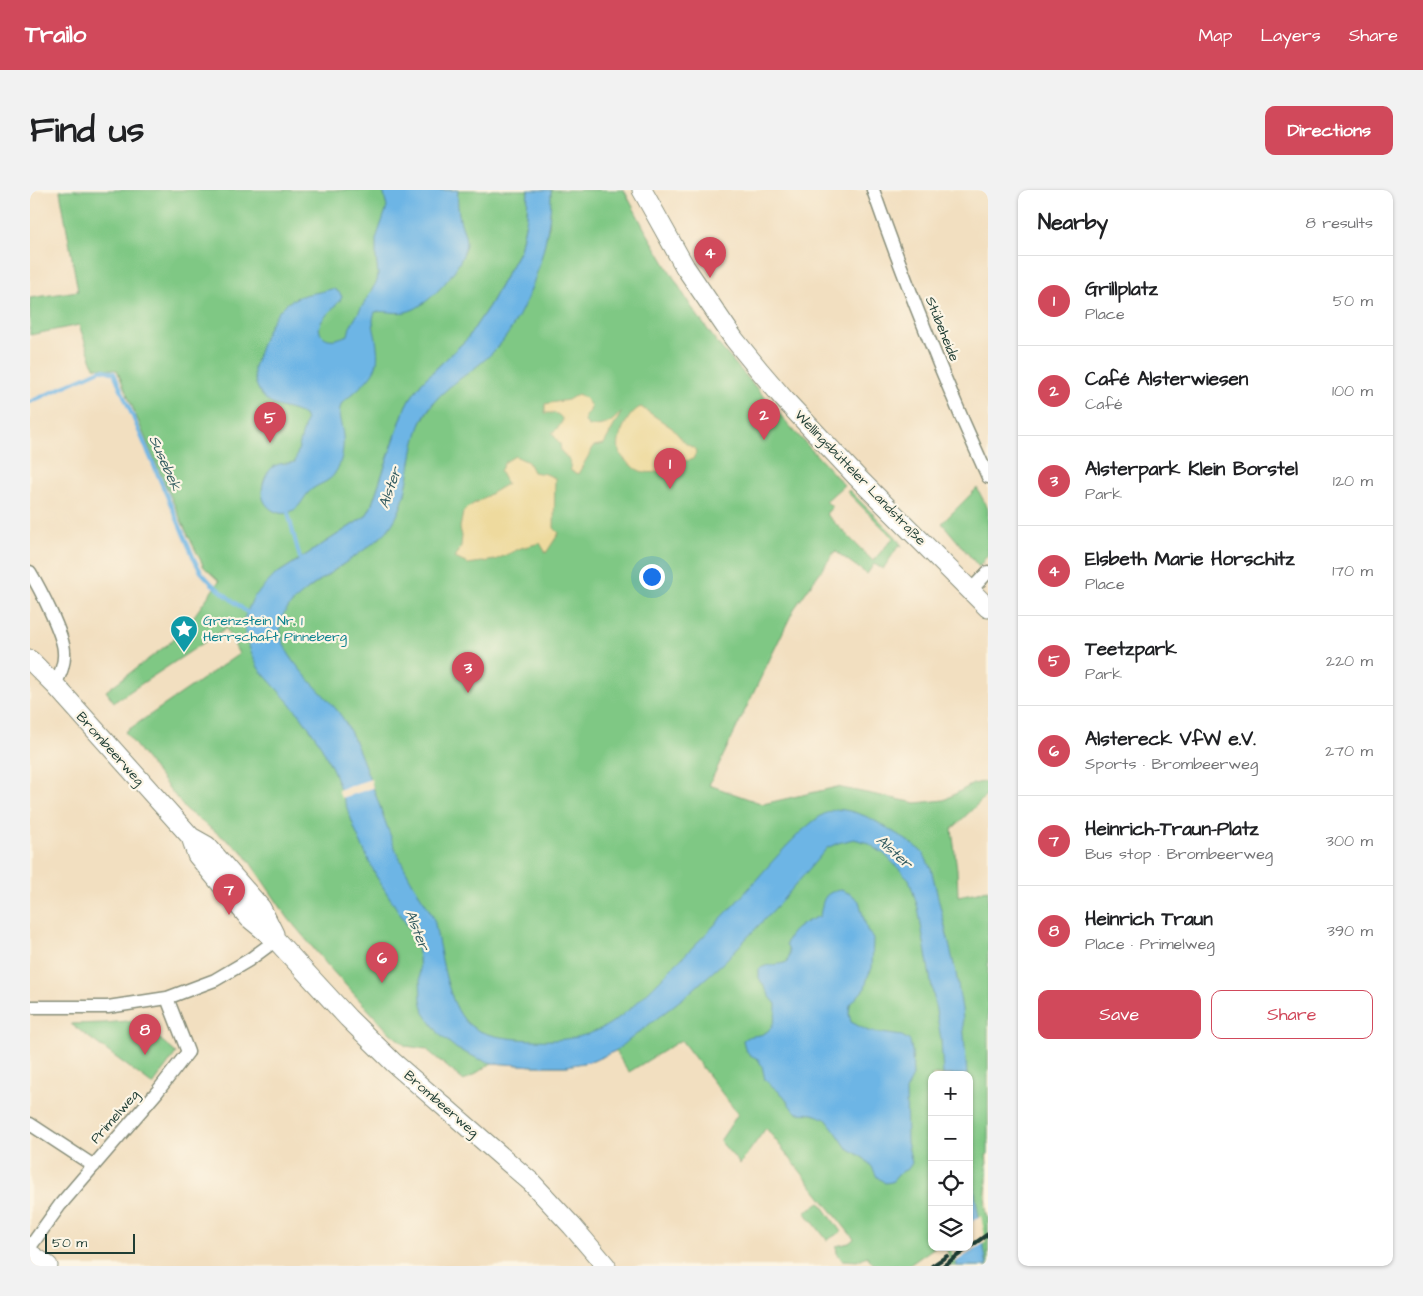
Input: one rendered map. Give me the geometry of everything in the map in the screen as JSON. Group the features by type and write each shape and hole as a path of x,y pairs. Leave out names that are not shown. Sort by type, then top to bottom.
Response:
{"main road":[{"name":"Wellingsbütteler Landstraße","path":"642,190 685,268 734,339 755,365 856,476 988,608"},
{"name":"Brombeerweg","path":"30,660 191,838 197,855 249,918 276,940 348,1018 394,1063 531,1182 606,1266"},
{"path":"30,1254 48,1266"}],"street":[{"name":"Stübeheide","path":"873,190 900,266 937,359 988,477"},
{"path":"30,572 47,604 63,641 64,657 62,669 55,686"},
{"path":"970,592 988,572"},
{"path":"30,1007 108,1007 167,998 215,980 249,960 276,940"},
{"name":"Primelweg","path":"30,1247 60,1206 157,1092 188,1052 167,998"},
{"path":"30,1124 94,1166"}],"green space":[{"path":"528,190 527,216 520,250 489,306 467,339 422,382 406,405 371,507 366,516 275,575 285,610 301,594 380,538 391,525 399,511 405,494 416,432 427,412 440,394 497,348 529,295 549,226 551,190 624,190 644,228 690,305 718,344 844,485 826,501 832,507 826,514 873,561 893,538 847,492 849,490 895,536 902,546 899,545 883,569 874,564 867,574 835,551 794,609 709,785 763,804 837,787 916,803 944,800 973,784 988,781 988,795 952,829 958,896 988,890 988,1154 986,1155 985,1202 988,1218 988,1266 949,1266 951,1265 947,1251 973,1251 973,1071 928,1071 929,1251 908,1266 875,1266 867,1256 857,1261 842,1260 837,1253 836,1246 849,1243 854,1239 766,1128 740,1164 720,1141 738,1114 681,1040 629,1072 615,1051 593,1061 567,1066 492,1063 464,1081 426,1049 406,1046 389,1032 329,967 288,918 243,852 186,810 125,732 239,654 226,628 114,702 106,691 167,645 187,626 219,581 204,567 186,531 117,370 94,367 79,325 30,335 30,298 78,291 60,191"},
{"path":"977,488 988,509 988,554 979,567 942,523"},
{"path":"138,1020 176,1053 153,1085 71,1024 104,1023"},
{"path":"820,1202 841,1232 827,1240 805,1212"}],"sand":[{"path":"578,394 585,398 591,406 590,411 585,415 585,422 589,426 608,423 622,411 604,444 594,446 578,474 571,471 569,460 561,451 560,444 552,433 563,420 557,414 545,413 545,404 568,400"},
{"path":"641,407 672,428 685,443 695,449 696,453 693,459 653,472 641,471 625,460 619,450 619,438 628,419 636,409"},
{"path":"515,456 528,462 533,472 555,478 554,528 559,533 546,553 540,543 521,548 495,560 468,564 455,558 461,546 462,536 460,528 463,512 507,484 500,471 505,462"}],"water":[{"path":"383,190 458,190 460,220 466,240 464,252 453,273 427,301 405,312 375,312 373,322 378,356 377,363 370,376 340,407 339,416 343,445 341,460 337,469 330,479 311,490 294,510 278,513 267,506 263,498 264,481 268,473 276,465 295,462 306,420 301,413 271,404 262,396 255,379 254,367 264,337 274,319 287,303 300,296 331,289 340,293 342,297 322,321 319,330 328,339 348,335 350,327 377,281 376,239 387,207"},
{"name":"Alster","path":"528,190 551,190 543,253 528,296 507,335 495,350 441,395 426,413 419,427 406,489 396,518 387,531 376,541 297,599 286,610 281,621 281,634 292,660 342,717 354,740 398,855 433,917 448,986 458,1010 471,1026 481,1032 498,1037 535,1040 563,1039 589,1034 602,1028 635,1005 724,915 799,834 824,814 834,810 842,810 865,816 905,839 924,854 931,868 956,973 962,1009 967,1071 943,1071 941,1039 918,908 909,879 884,854 868,843 854,839 827,848 780,903 725,961 687,995 615,1051 593,1061 567,1066 492,1063 457,1049 440,1035 424,1013 421,999 419,957 414,936 376,876 357,835 333,770 319,742 301,716 259,669 246,637 243,621 253,598 275,575 366,516 371,507 406,405 422,382 467,339 489,306 520,250 527,216"},
{"path":"841,890 851,894 859,901 867,930 873,938 872,968 865,988 850,1005 849,1014 851,1022 868,1031 902,1036 910,1041 912,1051 913,1076 906,1091 907,1142 912,1163 908,1169 901,1172 892,1182 885,1183 877,1177 865,1159 846,1147 826,1119 813,1114 797,1113 784,1096 765,1080 762,1066 758,1059 750,1055 745,1049 743,1040 767,1032 775,1017 776,1004 759,978 759,969 787,962 789,953 786,945 791,934 804,923 820,916 822,905 827,895"},
{"path":"973,1172 987,1266 957,1266 955,1251 973,1251"}],"pier":[{"path":"371,779 373,788 341,798 338,790"},
{"path":"981,1216 986,1242 973,1251 973,1221"},
{"path":"952,1251 972,1251 954,1263"}],"waterway":[{"name":"Susebek","path":"30,402 100,370 114,373 201,572 212,584 249,614"},
{"path":"288,513 301,562"}],"railway":[{"path":"943,1266 988,1234"},
{"path":"932,1266 947,1256"}],"place":[{"name":"Elsbeth Marie Horschitz","path":"710,278"},
{"name":"Café Alsterwiesen","path":"764,440"},
{"name":"Teetzpark","path":"270,443"},
{"name":"Grillplatz","path":"670,489"},
{"name":"Grenzstein Nr. 1 Herrschaft Pinneberg","path":"184,653"},
{"name":"Alsterpark Klein Borstel","path":"468,693"},
{"name":"Heinrich-Traun-Platz","path":"229,915"},
{"name":"Alstereck VfW e.V.","path":"382,983"},
{"name":"Heinrich Traun","path":"145,1055"}]}
